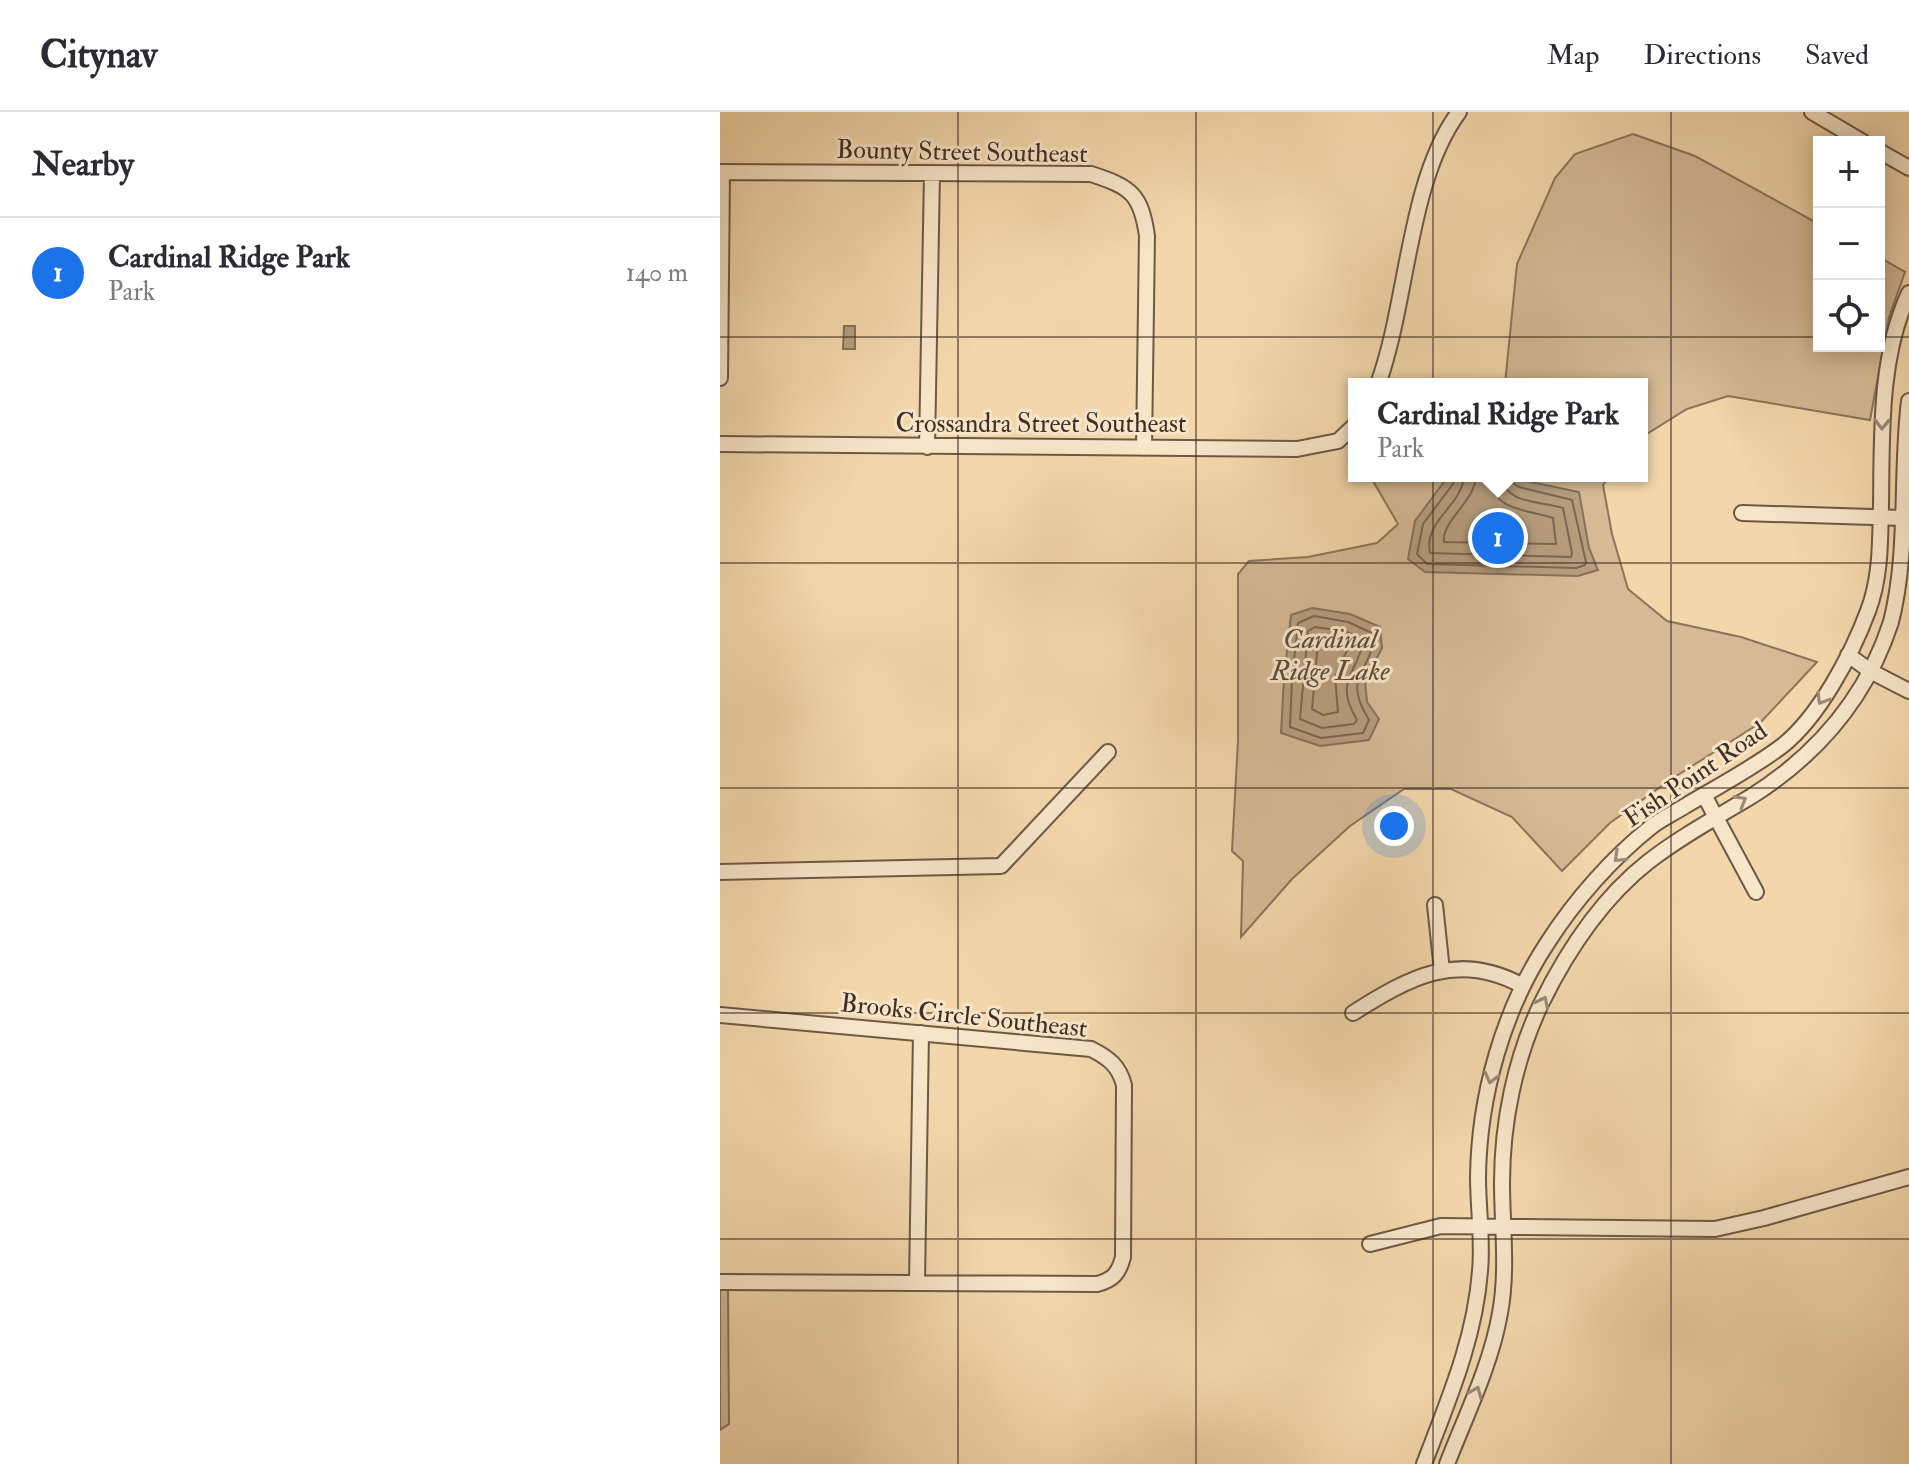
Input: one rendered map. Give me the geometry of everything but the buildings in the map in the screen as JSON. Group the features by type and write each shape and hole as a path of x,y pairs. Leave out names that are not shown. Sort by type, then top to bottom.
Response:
{"street":[{"path":"1812,112 1836,118 1856,136"},
{"path":"1379,378 1423,193 1438,147 1457,113"},
{"path":"1885,154 1909,168"},
{"path":"720,378 721,172"},
{"name":"Bounty Street Southeast","path":"721,172 1091,174 1131,189 1143,210 1147,236 1144,448"},
{"path":"927,447 932,174"},
{"name":"Fish Point Road","path":"1424,1464 1462,1364 1474,1317 1481,1268 1478,1176 1487,1098 1500,1043 1523,986 1547,942 1614,861 1652,826 1783,745 1812,715 1848,655 1868,611 1878,575 1883,402 1891,353 1909,293"},
{"name":"Fish Point Road","path":"1447,1464 1486,1368 1500,1313 1504,1274 1504,1147 1521,1051 1541,1005 1582,932 1612,897 1647,862 1753,795 1823,741 1872,672 1901,590 1909,401"},
{"name":"Crossandra Street Southeast","path":"720,444 1297,449 1338,441 1348,432"},
{"path":"1742,513 1904,518"},
{"path":"1848,655 1872,672 1909,691"},
{"path":"720,872 1001,866 1108,752"},
{"path":"1704,795 1756,892"},
{"path":"1435,905 1442,971"},
{"path":"1353,1013 1398,985 1451,968 1485,969 1523,986"},
{"name":"Brooks Circle Southeast","path":"720,1015 1091,1049 1109,1058 1121,1073 1124,1085 1123,1257 1116,1275 1097,1284 720,1282"},
{"path":"917,1283 921,1033"},
{"path":"1370,1244 1441,1226 1715,1229 1909,1177"}],"shaded area":[{"path":"1633,134 1695,156 1813,221 1813,352 1883,352 1870,420 1728,396 1687,409 1648,433 1648,378 1506,378 1517,264 1555,178 1575,154"},
{"path":"1885,260 1905,272 1885,339"},
{"path":"1374,482 1605,482 1603,485 1612,534 1628,589 1667,621 1741,637 1817,662 1760,723 1670,780 1610,823 1562,871 1512,817 1451,789 1404,789 1350,826 1292,879 1241,937 1243,861 1232,851 1238,741 1238,574 1249,561 1308,557 1377,543 1398,524"},
{"path":"720,1290 728,1290 729,1424 720,1430"}],"water":[{"path":"844,326 855,326 855,349 843,349"},
{"path":"1444,482 1531,482 1579,492 1589,548 1598,570 1578,576 1425,572 1408,559 1415,521"},
{"name":"Cardinal Ridge Lake","path":"1312,608 1350,614 1380,627 1382,648 1365,681 1367,702 1379,719 1369,740 1320,746 1281,733 1291,615"}],"place":[{"name":"Cardinal Ridge Park","path":"1498,538"}]}
